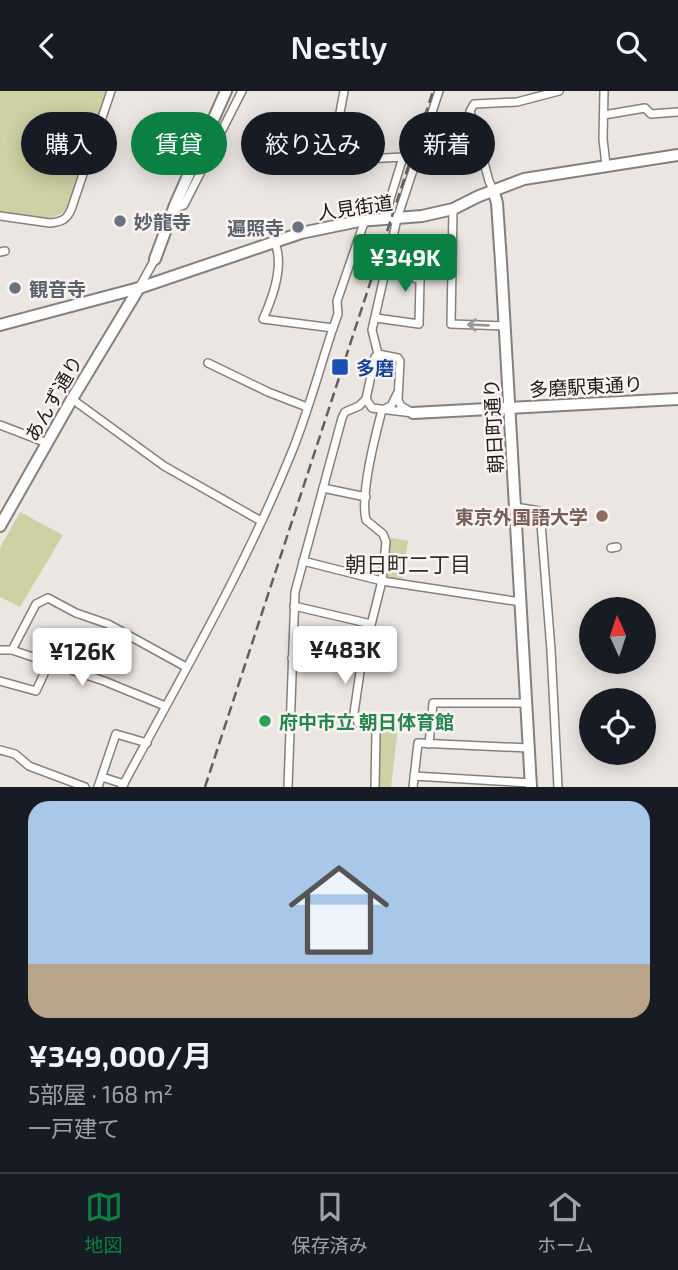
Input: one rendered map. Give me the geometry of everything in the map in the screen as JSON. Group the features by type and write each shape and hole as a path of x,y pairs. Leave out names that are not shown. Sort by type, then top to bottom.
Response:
{"street":[{"path":"0,216 50,223 66,218 72,208 111,91"},
{"path":"139,288 155,258 173,209 226,91"},
{"path":"173,209 184,205 242,91"},
{"path":"340,112 344,91"},
{"path":"378,355 372,330 397,219 439,91"},
{"path":"493,190 470,111 474,104 517,102 559,91"},
{"path":"604,91 606,165"},
{"path":"604,115 645,108 651,114 678,111"},
{"name":"人見街道","path":"0,325 139,288 301,233 365,220 397,219 453,209 524,179 678,155"},
{"path":"384,219 403,157 385,158"},
{"name":"朝日町通り","path":"493,190 497,203 505,326 531,785"},
{"path":"453,209 450,324 505,326"},
{"path":"102,777 123,785 216,617 292,453 338,313 337,301 365,220"},
{"path":"275,243 280,258 263,319 333,328"},
{"path":"376,318 419,324 420,280 386,269"},
{"name":"あんず通り","path":"0,526 4,512 139,288"},
{"path":"114,294 120,299 121,317"},
{"path":"378,355 398,358 400,361 397,394 391,406 382,410"},
{"path":"288,787 294,606 303,561 342,418 345,412 366,399 375,357 378,355"},
{"path":"208,363 268,393 307,407"},
{"path":"397,394 401,406 412,413"},
{"name":"多磨駅東通り","path":"412,413 678,398"},
{"path":"72,399 164,466 261,521"},
{"path":"366,399 372,408"},
{"path":"353,408 412,413"},
{"path":"374,787 376,733 358,723 354,713 361,665 382,581 387,542 383,534 366,520 371,454 382,410"},
{"path":"0,425 47,443"},
{"path":"323,488 366,497"},
{"path":"515,507 540,511 558,787"},
{"path":"303,561 382,581 521,602"},
{"path":"12,650 36,604 48,598 76,613 108,624 186,667"},
{"path":"294,606 371,624"},
{"path":"0,650 12,650 103,681 165,706"},
{"path":"292,658 361,665"},
{"path":"0,681 36,691 49,663"},
{"path":"429,744 433,703 526,703"},
{"path":"98,787 116,734 146,743"},
{"path":"413,787 418,743 529,748"},
{"path":"0,750 15,754 29,766 85,787"},
{"path":"414,776 531,785"}],"green space":[{"path":"0,91 108,91 101,112 21,112 21,175 80,175 69,206 55,216 37,218 0,212"},
{"path":"20,512 63,535 20,607 0,597 0,548"},
{"path":"391,538 408,541 402,579 385,576"},
{"path":"381,725 398,726 391,787 378,787"}],"railway":[{"path":"205,787 433,91"}],"place":[{"name":"妙龍寺","path":"120,221"},
{"name":"遍照寺","path":"298,227"},
{"name":"観音寺","path":"15,288"},
{"name":"多磨","path":"340,367"},
{"name":"東京外国語大学","path":"602,516"},
{"name":"府中市立 朝日体育館","path":"265,721"}],"district":[{"name":"朝日町二丁目","path":"408,563"}]}
